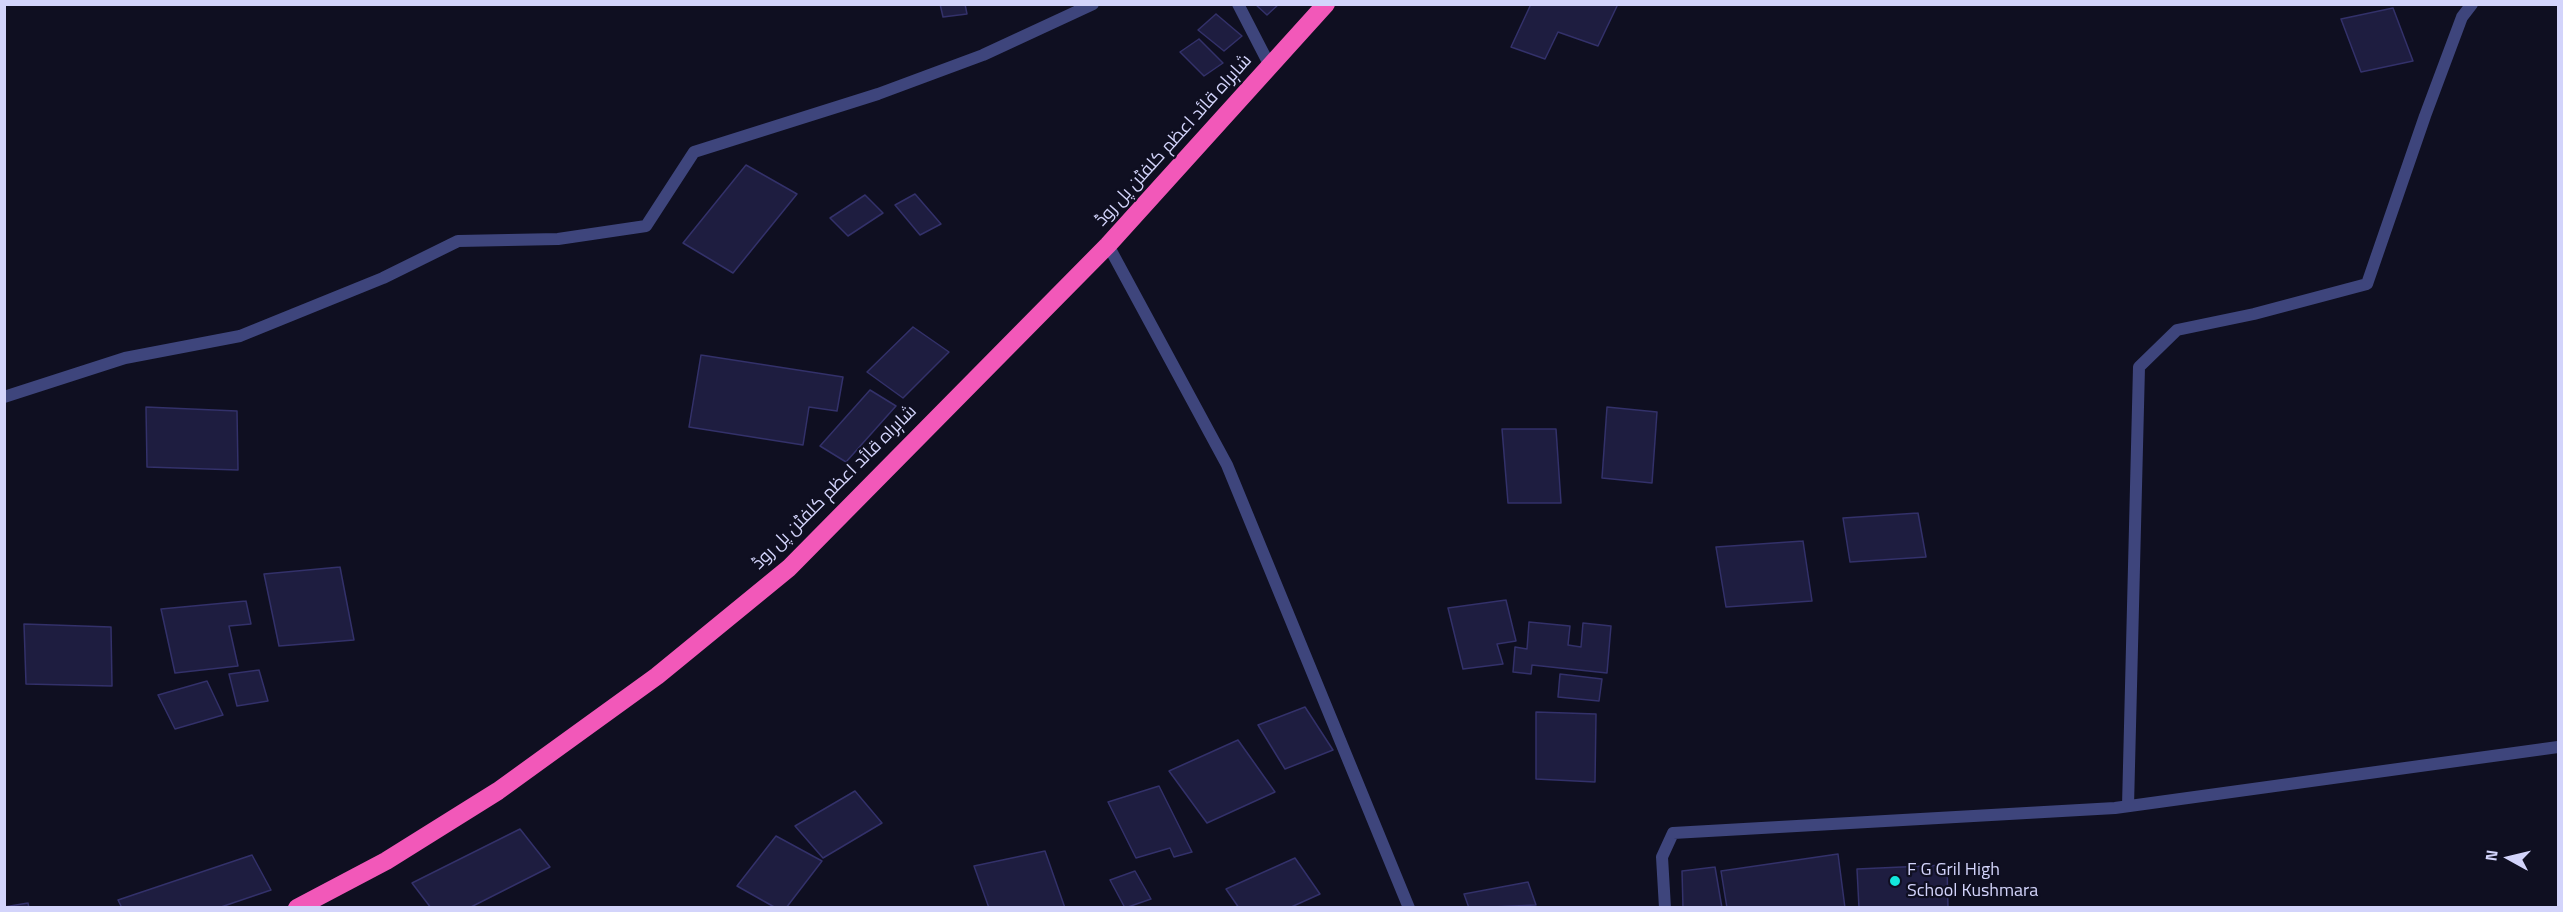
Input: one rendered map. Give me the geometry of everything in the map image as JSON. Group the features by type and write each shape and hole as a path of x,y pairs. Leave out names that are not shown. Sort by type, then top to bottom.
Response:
{"highway":[{"name":"شاہراہ قائد اعظم کلفٹن پل روڈ","path":"297,908 386,861 498,791 657,676 789,568 1108,245 1326,4"}],"street":[{"path":"4,397 125,358 240,336 382,278 458,241 558,239 646,225 694,152 878,94 983,55 1093,4"},
{"path":"1238,4 1270,66"},
{"path":"2128,806 2139,367 2177,330 2254,314 2367,284 2462,17 2472,4"},
{"path":"1108,245 1227,465 1409,908"},
{"path":"1665,908 1662,857 1673,833 2128,806 2559,747"}],"building":[{"path":"940,4 965,4 967,14 943,17"},
{"path":"1255,4 1279,4 1267,15"},
{"path":"1531,4 1618,4 1598,46 1558,32 1545,59 1511,47"},
{"path":"2393,8 2413,61 2361,72 2341,19"},
{"path":"1216,14 1242,36 1224,51 1198,30"},
{"path":"1199,39 1223,63 1204,76 1180,52"},
{"path":"746,165 797,194 733,273 683,243"},
{"path":"915,194 941,224 920,235 895,205"},
{"path":"865,195 883,213 848,236 830,218"},
{"path":"913,327 949,352 903,398 867,372"},
{"path":"701,355 843,377 837,411 809,407 803,445 689,427"},
{"path":"870,390 896,406 846,462 820,446"},
{"path":"146,407 237,411 238,470 147,467"},
{"path":"1607,407 1657,412 1652,483 1602,478"},
{"path":"1502,429 1556,429 1561,503 1508,503"},
{"path":"1918,513 1926,557 1850,562 1843,518"},
{"path":"1803,541 1812,601 1726,607 1716,547"},
{"path":"340,567 354,640 279,646 264,574"},
{"path":"1506,600 1516,641 1497,644 1503,664 1463,669 1448,608"},
{"path":"246,601 251,624 229,626 238,666 175,673 161,609"},
{"path":"1529,622 1570,626 1568,645 1581,647 1583,623 1611,626 1607,673 1532,665 1531,674 1513,672 1515,647 1527,649"},
{"path":"24,624 111,627 112,686 26,684"},
{"path":"259,670 268,701 237,706 229,674"},
{"path":"1560,674 1602,679 1599,701 1558,697"},
{"path":"207,681 223,715 175,729 158,695"},
{"path":"1305,707 1333,750 1285,769 1258,725"},
{"path":"1536,712 1596,714 1595,782 1536,779"},
{"path":"1238,740 1275,792 1207,823 1169,771"},
{"path":"1159,786 1192,852 1174,857 1170,848 1136,858 1108,802"},
{"path":"855,791 882,823 823,858 795,826"},
{"path":"520,829 550,867 469,908 431,908 412,883"},
{"path":"776,836 822,861 786,908 776,908 737,886"},
{"path":"1045,851 1065,908 989,908 974,866"},
{"path":"1838,854 1845,908 1727,908 1721,871"},
{"path":"252,855 271,890 218,908 122,908 118,900"},
{"path":"1295,858 1320,894 1289,908 1239,908 1226,889"},
{"path":"1947,865 1948,908 1859,908 1857,869"},
{"path":"1715,867 1722,908 1683,908 1682,871"},
{"path":"1135,871 1151,899 1125,908 1110,880"},
{"path":"1528,882 1536,905 1469,908 1464,894"},
{"path":"28,903 29,908 4,908 4,907"}],"place":[{"name":"F G Gril High School Kushmara","path":"1895,881"}]}
